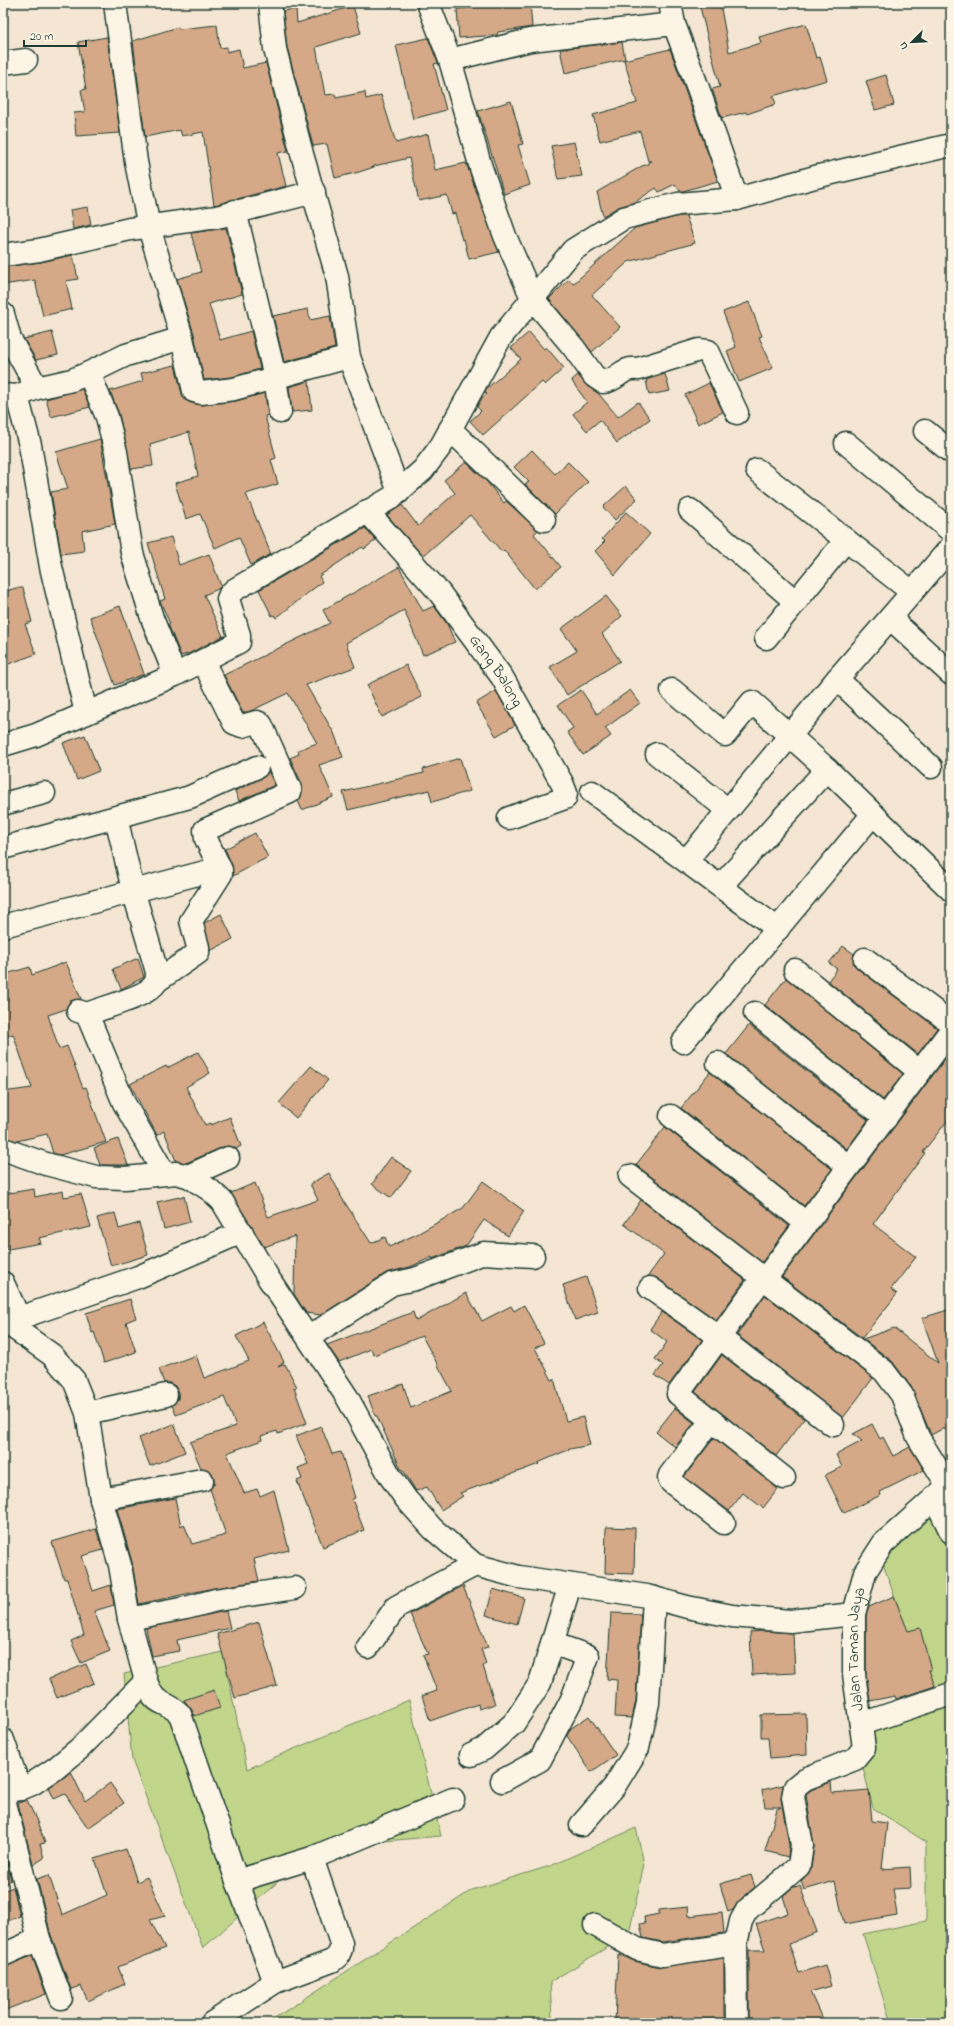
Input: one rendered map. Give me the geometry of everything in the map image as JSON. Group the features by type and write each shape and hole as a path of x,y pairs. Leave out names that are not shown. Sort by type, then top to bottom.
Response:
{"street":[{"path":"115,3 136,162 150,227 182,338 194,391 201,393 234,389 349,357"},
{"path":"270,3 275,49 337,276 349,357 399,492"},
{"path":"428,3 450,60 481,168 505,236 532,298 574,348 594,376 603,382 611,382 630,368 638,369 699,350 708,351 736,413"},
{"path":"450,60 530,40 672,13 737,199"},
{"path":"3,63 26,60"},
{"path":"3,745 36,735 175,674 239,642 239,635 228,600 234,590 399,492 422,470 441,446 501,337 532,298 574,250 624,218 678,204 737,199 816,177 951,145"},
{"path":"3,256 39,250 130,229 217,217 235,211 314,192"},
{"path":"235,211 275,377 280,412"},
{"path":"3,314 10,339 37,388"},
{"path":"86,713 51,568 30,445 10,395 72,380 126,355 182,338"},
{"path":"89,373 107,417 116,452 132,553 152,618 175,674"},
{"path":"450,429 544,520"},
{"path":"925,431 951,452"},
{"path":"846,443 951,531"},
{"path":"757,470 912,592"},
{"path":"690,510 796,602"},
{"name":"Gang Balong","path":"367,511 439,592 502,677 562,783 566,793 565,798 509,818"},
{"path":"766,638 846,540"},
{"path":"686,861 836,679 949,552"},
{"path":"890,618 951,674"},
{"path":"164,1173 124,1103 83,1012 143,993 152,988 157,981 198,953 198,947 190,921 221,874 221,870 206,839 205,830 288,794 290,789 261,724 258,722 242,726 234,723 203,661"},
{"path":"836,679 931,767"},
{"path":"672,690 725,735 752,702 827,769 951,890"},
{"path":"657,754 728,810"},
{"path":"3,848 190,797 257,766"},
{"path":"727,879 827,769"},
{"path":"592,792 778,929"},
{"path":"3,804 44,793"},
{"path":"683,1042 873,814"},
{"path":"116,817 133,890 157,972 157,981"},
{"path":"3,926 133,890 205,872"},
{"path":"865,959 951,1023"},
{"path":"795,970 920,1072"},
{"path":"755,1013 886,1118"},
{"path":"784,1478 678,1394 719,1337 951,1030"},
{"path":"718,1063 848,1166"},
{"path":"671,1116 806,1223"},
{"path":"3,1149 46,1164 96,1177 125,1178 164,1173 188,1176 210,1190 222,1201 270,1279 309,1337 347,1397 390,1476 406,1499 424,1520 475,1565 519,1577 654,1598 687,1608 732,1616 790,1621 854,1614"},
{"path":"188,1176 228,1158"},
{"path":"630,1176 884,1371 902,1395 918,1437 944,1489 951,1532"},
{"path":"12,1326 138,1277 242,1232"},
{"path":"309,1337 392,1284 415,1279 484,1253 533,1256"},
{"path":"3,1283 12,1326 52,1355 74,1380 87,1413 101,1499 120,1565 129,1619 146,1681 154,1699 180,1714 237,1881 274,1982"},
{"path":"650,1288 719,1337 833,1425"},
{"path":"87,1413 166,1395"},
{"path":"711,1421 669,1478 671,1482 724,1523"},
{"path":"101,1499 202,1480"},
{"name":"Jalan Taman Jaya","path":"734,2022 736,1944 741,1921 747,1910 799,1866 802,1845 793,1797 795,1786 805,1779 855,1759 864,1748 854,1674 854,1614 865,1572 883,1544 944,1489"},
{"path":"368,1647 396,1607 475,1565"},
{"path":"471,1755 484,1749 514,1723 540,1683 570,1585"},
{"path":"129,1619 186,1608 216,1600 295,1588"},
{"path":"581,1825 614,1787 638,1748 648,1703 654,1598"},
{"path":"502,1781 540,1760 572,1699 588,1656 552,1643"},
{"path":"9,1792 50,1772 80,1750 146,1681"},
{"path":"861,1724 951,1694"},
{"path":"3,1740 9,1792 39,1939 61,1998"},
{"path":"237,1881 312,1858 453,1800"},
{"path":"212,2023 274,1982 332,1961 338,1956 341,1949 341,1943 312,1858"},
{"path":"595,1925 637,1949 663,1955 736,1944"},
{"path":"3,1955 39,1939"}],"green space":[{"path":"951,1477 951,2023 891,2023 863,1934 926,1921 926,1842 873,1808 856,1739 930,1698 873,1535"},
{"path":"223,1652 247,1769 409,1700 441,1836 317,1847 203,1948 132,1760 124,1674"},
{"path":"636,1828 644,1864 629,1934 550,1982 552,2018 534,2023 267,2023 472,1890 550,1866"}],"building":[{"path":"530,3 532,27 498,32 497,35 459,38 457,9"},
{"path":"699,3 720,3 729,52 761,43 759,37 806,24 816,58 820,57 827,80 773,96 776,104 747,114 746,112 722,118 712,89 720,87"},
{"path":"353,6 361,33 316,47 325,95 335,94 336,98 365,92 366,99 381,95 396,143 428,134 435,170 466,163 499,252 469,259 464,239 462,240 455,213 452,214 447,195 419,201 409,158 374,166 359,172 335,178 327,144 313,146 287,47 283,11 296,9 297,23"},
{"path":"217,25 220,48 227,47 227,52 239,49 243,68 266,63 288,151 278,153 286,186 214,205 203,132 182,136 180,130 145,137 133,41 178,27 179,29"},
{"path":"107,37 120,133 76,136 74,113 85,112 81,90 86,89 78,42"},
{"path":"428,38 438,63 434,64 446,110 413,119 396,45"},
{"path":"622,42 625,59 565,73 560,49"},
{"path":"670,49 718,181 683,191 680,191 675,184 659,192 656,188 635,202 618,207 603,216 597,192 642,166 649,164 648,162 651,161 648,161 640,131 600,141 593,115 637,103 624,60"},
{"path":"886,75 894,105 875,110 866,81"},
{"path":"511,101 523,144 518,145 530,185 504,194 478,111"},
{"path":"574,142 582,176 558,179 551,146"},
{"path":"88,207 91,225 73,229 70,210"},
{"path":"680,216 686,216 695,243 628,262 592,295 620,327 592,352 549,299 569,279 573,284 635,228"},
{"path":"226,228 242,294 209,304 220,340 251,331 260,369 232,377 204,380 194,334 177,279 201,272 191,233"},
{"path":"73,255 78,279 66,281 72,309 43,316 35,280 3,285 3,267 41,262"},
{"path":"749,302 762,336 759,337 773,368 739,382 727,351 736,347 723,312"},
{"path":"308,309 310,320 330,316 335,348 284,362 273,316"},
{"path":"52,332 58,355 36,360 24,339"},
{"path":"529,332 544,349 546,347 564,368 545,385 542,382 483,435 470,421 481,411 477,407 482,398 487,394 485,392 486,389 521,359 511,348"},
{"path":"175,365 182,394 185,400 191,403 202,405 236,401 265,393 268,415 265,416 276,458 271,460 278,484 246,494 271,554 251,565 239,537 215,548 200,514 186,519 175,483 198,476 189,432 150,444 153,466 131,469 119,414 110,391 143,381 141,373"},
{"path":"665,374 670,391 649,395 646,380"},
{"path":"578,375 587,386 598,393 618,417 638,402 650,419 617,443 600,420 587,431 573,414 587,402 572,380"},
{"path":"309,381 312,410 292,412 289,387"},
{"path":"709,383 723,412 698,424 685,395"},
{"path":"82,389 90,407 51,417 46,399"},
{"path":"100,439 115,524 82,531 84,551 61,554 51,492 68,489 56,452"},
{"path":"532,450 555,474 568,462 588,482 555,514 525,484 529,482 514,467"},
{"path":"467,463 487,482 504,503 506,501 538,530 534,534 561,567 535,589 504,550 502,552 470,515 423,556 387,515 402,505 418,526 455,493 444,480"},
{"path":"626,486 637,499 615,520 603,507"},
{"path":"626,512 650,534 615,575 595,551 605,541 602,539"},
{"path":"365,528 376,540 364,549 362,547 319,576 322,582 276,618 274,615 272,616 259,590"},
{"path":"171,537 179,565 209,554 221,586 218,589 204,595 223,636 181,656 160,601 165,599 148,543"},
{"path":"399,567 423,611 434,606 447,624 455,642 423,655 404,610 346,643 355,667 306,685 334,733 343,757 319,765 333,797 302,810 298,801 302,792 302,784 290,758 299,754 298,750 317,743 288,693 253,710 243,713 224,675 330,623 323,610"},
{"path":"16,588 23,588 32,622 25,624 36,654 3,666 3,592"},
{"path":"606,596 622,616 602,634 620,661 567,695 550,667 577,651 561,629"},
{"path":"120,606 144,674 115,685 90,617"},
{"path":"406,665 422,697 382,717 367,685"},
{"path":"581,690 597,714 630,690 640,703 605,728 611,736 583,755 567,732 573,728 558,705"},
{"path":"496,691 515,725 496,736 476,703"},
{"path":"85,735 99,771 77,780 63,743"},
{"path":"460,758 470,791 432,802 429,790 348,810 343,792 424,773 423,769"},
{"path":"268,771 275,785 239,801 235,791 262,778"},
{"path":"255,833 268,857 233,876 232,865 225,849"},
{"path":"221,914 233,939 210,951 204,923"},
{"path":"843,946 854,954 853,964 858,969 937,1028 918,1054 828,981 837,969 829,963"},
{"path":"138,958 144,977 121,989 113,969"},
{"path":"66,962 81,999 70,1001 66,1009 48,1015 59,1049 67,1046 83,1088 86,1087 106,1142 60,1155 53,1153 47,1134 17,1141 3,1137 3,1092 32,1088 13,1034 3,1037 3,975 30,967 32,975"},
{"path":"786,978 903,1074 883,1100 765,1005"},
{"path":"749,1025 868,1120 847,1149 726,1054"},
{"path":"951,1051 951,1116 923,1152 925,1153 873,1224 916,1257 891,1289 897,1294 862,1338 782,1277"},
{"path":"198,1052 210,1073 186,1087 205,1125 210,1123 211,1125 230,1117 241,1146 236,1149 230,1146 223,1147 186,1163 176,1161 164,1131 157,1135 130,1084 166,1066 167,1068"},
{"path":"311,1066 328,1080 296,1118 279,1103"},
{"path":"710,1072 832,1169 804,1206 681,1108"},
{"path":"665,1127 789,1226 762,1262 636,1165"},
{"path":"118,1139 128,1165 100,1165 94,1148"},
{"path":"391,1157 411,1171 391,1198 372,1184"},
{"path":"329,1173 340,1195 371,1243 385,1237 389,1247 419,1233 463,1208 483,1181 524,1211 508,1236 484,1220 466,1246 432,1259 432,1257 410,1267 386,1273 321,1315 306,1313 294,1294 295,1236 264,1247 231,1193 255,1183 268,1217 318,1200 310,1184"},
{"path":"34,1189 35,1197 63,1191 64,1197 81,1194 91,1227 39,1238 41,1243 3,1250 3,1194"},
{"path":"184,1196 190,1222 164,1229 157,1202"},
{"path":"641,1200 745,1280 716,1320 657,1278 648,1276 664,1254 624,1224"},
{"path":"115,1213 119,1229 139,1223 148,1255 111,1266 97,1218"},
{"path":"586,1277 598,1312 575,1320 563,1285"},
{"path":"466,1293 482,1321 511,1306 514,1311 524,1305 544,1343 535,1348 552,1380 554,1379 566,1421 583,1417 590,1445 570,1449 538,1463 539,1464 460,1493 463,1496 441,1510 427,1487 416,1491 401,1469 377,1416 375,1416 368,1396 403,1384 411,1408 452,1391 422,1336 374,1355 371,1349 339,1362 327,1345 413,1312 416,1321"},
{"path":"765,1295 873,1378 843,1418 737,1335"},
{"path":"130,1299 136,1318 126,1322 136,1352 104,1363 86,1313"},
{"path":"951,1309 951,1430 942,1429 931,1435 912,1388 892,1361 863,1339 894,1328 938,1363 922,1318"},
{"path":"662,1312 702,1340 669,1385 655,1375 663,1365 655,1359 667,1342 650,1329"},
{"path":"263,1322 284,1362 278,1367 285,1364 297,1387 294,1388 307,1423 278,1434 277,1431 261,1436 262,1440 227,1453 244,1493 257,1489 260,1496 274,1490 289,1550 254,1559 259,1581 214,1588 139,1604 132,1562 117,1509 175,1498 181,1526 184,1524 192,1544 226,1535 210,1489 214,1484 214,1477 211,1472 201,1468 190,1442 236,1426 224,1397 176,1415 172,1405 178,1399 178,1392 175,1386 170,1383 164,1383 159,1369 196,1355 204,1378 249,1361 236,1336"},
{"path":"722,1355 804,1419 776,1456 695,1392"},
{"path":"675,1408 694,1423 675,1447 656,1432"},
{"path":"174,1424 185,1452 150,1466 139,1438"},
{"path":"872,1424 880,1439 883,1437 893,1456 910,1447 924,1470 880,1492 881,1495 844,1513 825,1475 842,1467 836,1455 862,1441 853,1434"},
{"path":"321,1426 332,1454 341,1452 355,1498 352,1499 364,1530 323,1547 297,1481 302,1479 298,1468 308,1464 296,1436"},
{"path":"714,1438 778,1489 763,1508 743,1493 729,1511 684,1477"},
{"path":"606,1527 635,1528 634,1574 605,1573"},
{"path":"96,1529 103,1550 82,1556 93,1591 111,1585 114,1605 94,1611 110,1651 81,1663 71,1641 84,1635 67,1579 64,1579 52,1542"},
{"path":"463,1586 488,1647 481,1649 486,1664 483,1666 495,1704 479,1709 478,1704 430,1721 422,1696 437,1691 423,1655 428,1654 410,1614"},
{"path":"493,1589 524,1598 517,1624 486,1615"},
{"path":"894,1596 908,1631 920,1628 931,1670 929,1670 935,1686 896,1699 895,1696 870,1701 866,1673 866,1616 869,1607"},
{"path":"226,1611 230,1628 177,1640 179,1651 152,1656 146,1628"},
{"path":"611,1613 641,1614 636,1701 632,1718 615,1717 617,1680 607,1679"},
{"path":"259,1622 277,1686 235,1698 217,1634"},
{"path":"764,1631 793,1633 795,1673 752,1675 750,1632"},
{"path":"86,1664 94,1683 57,1698 49,1679"},
{"path":"214,1690 220,1708 194,1716 192,1710 184,1700"},
{"path":"806,1714 807,1755 770,1758 768,1737 761,1737 761,1715"},
{"path":"589,1716 616,1755 591,1772 567,1736 570,1729"},
{"path":"71,1772 85,1801 110,1783 124,1803 88,1828 65,1794 54,1799 49,1788"},
{"path":"831,1782 832,1793 869,1790 872,1821 887,1823 882,1869 910,1867 911,1888 893,1889 897,1915 844,1924 835,1881 804,1890 801,1881 811,1868 814,1847 806,1794 811,1790"},
{"path":"783,1785 781,1799 789,1845 788,1857 765,1851 777,1809 781,1807 765,1807 762,1790"},
{"path":"27,1800 45,1843 40,1844 44,1858 33,1865 18,1803"},
{"path":"3,1847 11,1880 3,1886"},
{"path":"126,1849 137,1882 147,1877 165,1916 150,1920 165,1948 118,1967 125,1984 88,2001 81,1986 71,1989 51,1935 37,1879 49,1875 62,1915 107,1895 95,1859"},
{"path":"751,1875 755,1887 739,1901 733,1910 728,1912 720,1884"},
{"path":"800,1886 817,1932 789,1944 799,1973 825,1965 831,1986 810,1992 824,2023 749,2023 749,1950 765,1950 756,1924 788,1913 783,1896 793,1887"},
{"path":"13,1887 20,1916 3,1923 3,1891"},
{"path":"688,1907 689,1916 722,1912 724,1933 663,1942 643,1938 640,1924 645,1923 644,1917 659,1914 659,1910"},
{"path":"618,1954 634,1961 660,1967 724,1958 724,2019 684,2020 685,2023 615,2023"},
{"path":"32,1956 46,1994 3,2011 3,1967"}]}
